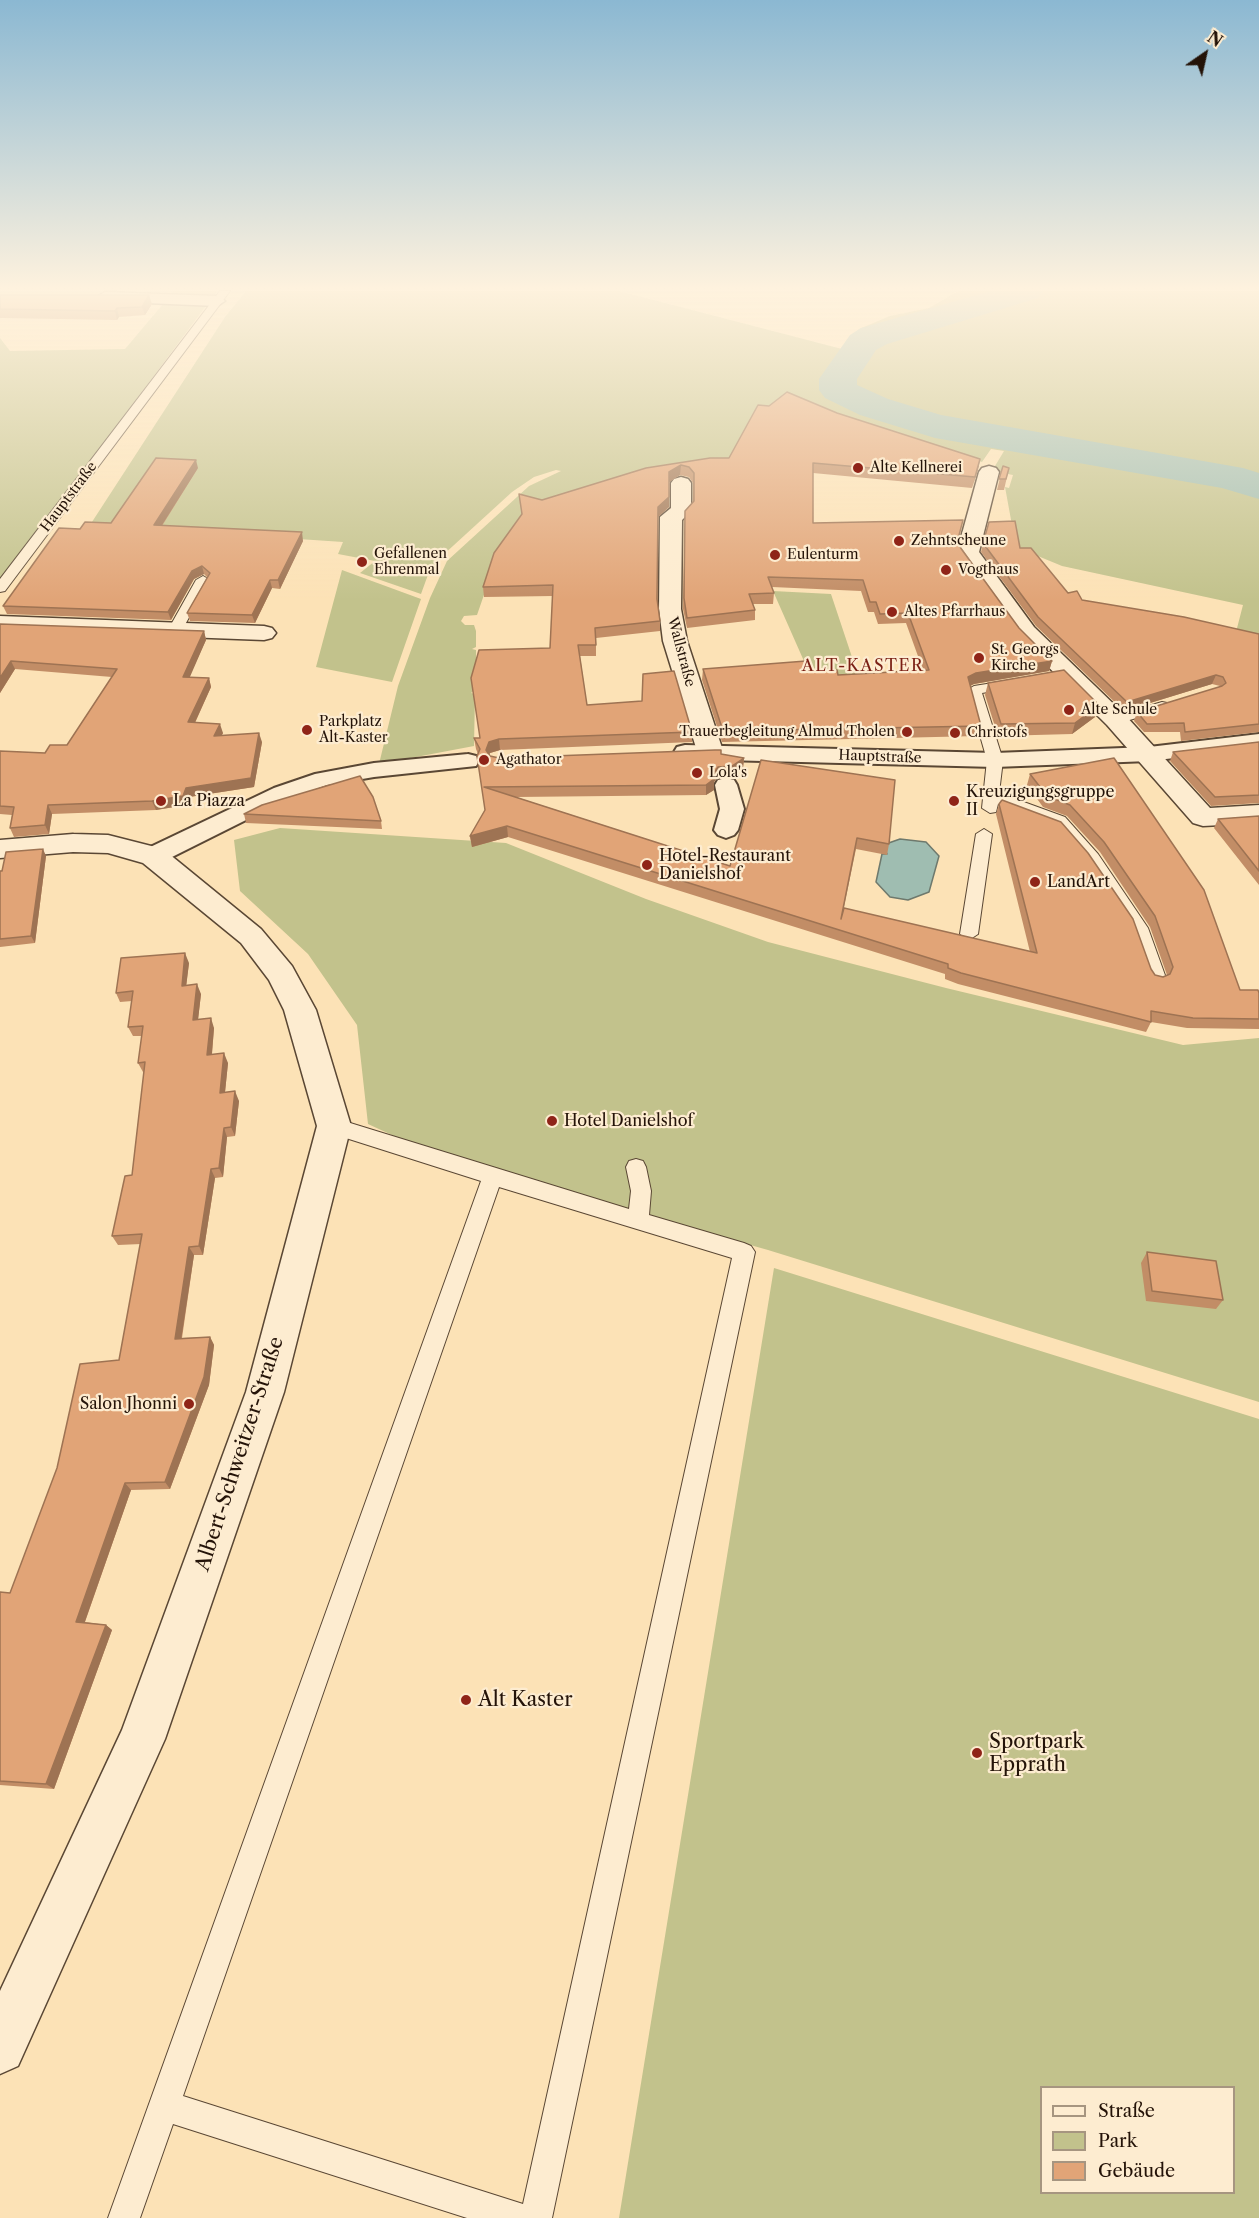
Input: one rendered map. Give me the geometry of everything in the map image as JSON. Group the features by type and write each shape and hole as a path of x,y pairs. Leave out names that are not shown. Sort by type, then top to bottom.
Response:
{"street":[{"path":"989,470 968,552 1060,676 1116,720 1149,754 1203,817 1259,814"},
{"name":"Wallstraße","path":"681,483 681,511 671,518 670,609 675,641 722,764"},
{"path":"0,623 264,633"},
{"name":"Hauptstraße","path":"665,753 722,764 995,760 1149,754 1259,741"},
{"path":"153,856 282,793 323,779 374,770 468,761"},
{"path":"722,764 732,809 726,830"},
{"path":"0,849 74,843 108,844 153,856 251,936 281,974 300,1010 334,1126"},
{"name":"Albert-Schweitzer-Straße","path":"0,2048 142,1739 265,1392 334,1126"}],"lane":[{"name":"Hauptstraße","path":"0,588 146,395"},
{"path":"175,630 203,580"},
{"path":"1028,681 974,690 995,760 990,802 1059,821 1092,858 1138,928 1157,978"},
{"path":"1116,720 1181,700"},
{"path":"969,934 984,834"},
{"path":"334,1126 744,1252 536,2218"},
{"path":"636,1167 641,1191 638,1220"},
{"path":"124,2218 493,1175"},
{"path":"165,2106 518,2218"}],"green space":[{"path":"0,395 140,395 0,583"},
{"path":"175,395 1259,395 1259,638 1236,632 1243,605 1062,566 1016,547 1005,487 1009,488 1013,475 992,471 1004,451 991,449 982,462 855,423 778,468 683,472 522,515 495,563 477,615 464,616 461,621 465,625 474,625 476,631 476,647 472,649 476,650 476,689 471,693 475,694 474,746 379,764 398,686 430,598 447,561 529,486 561,471 556,470 534,477 512,492 442,556 429,572 421,594 360,573 375,561 338,554 343,542 90,525"},
{"path":"342,570 421,599 392,682 316,667"},
{"path":"773,591 831,594 858,675 811,677"},
{"path":"280,828 506,843 646,899 768,942 1183,1045 1259,1038 1259,1402 768,1250 442,1158 368,1124 357,1025 308,954 240,891 234,840"},
{"name":"Sportpark Epprath","path":"774,1268 1259,1419 1259,2218 619,2218"}],"shaded area":[{"path":"900,839 926,842 939,856 929,892 908,900 890,897 876,882 882,854 887,854 883,845"}],"building":[{"path":"784,395 793,395 837,413 980,459 975,477 813,463 813,523 963,520 957,543 1019,628 1052,661 976,673 968,677 981,726 723,731 703,669 806,661 808,671 837,670 838,675 929,670 908,613 880,614 876,602 870,602 863,580 768,577 774,593 749,594 755,610 687,618 684,598 685,511 694,501 694,473 689,467 681,465 669,472 669,497 658,507 657,599 660,621 595,628 596,645 578,645 587,705 642,701 643,674 674,671 692,732 499,739 489,742 486,750 490,756 499,758 721,750 721,754 744,758 732,766 718,767 714,773 714,779 706,785 484,787 730,866 761,760 895,780 889,844 857,838 841,919 844,908 1037,953 999,804 1002,800 1061,822 1088,853 1133,919 1151,969 1155,975 1163,977 1170,974 1173,967 1155,916 1104,842 1070,805 1047,796 1030,774 1114,758 1204,890 1240,990 1258,990 1259,1019 1193,1018 1151,1011 1151,1022 961,973 948,968 948,964 507,826 470,836 485,810 477,756 480,749 474,738 480,738 471,678 479,650 550,648 553,585 483,587 494,553 522,514 519,494 542,500 646,468 710,458 729,458 758,405 769,406"},
{"path":"156,458 196,460 154,525 302,532 278,580 270,580 252,615 187,613 210,573 202,566 192,571 168,612 3,606 59,528 80,529 85,522 111,523"},
{"path":"1003,466 1009,468 1006,479 999,479"},
{"path":"1015,521 1020,548 1031,548 1068,593 1077,591 1082,600 1184,617 1259,634 1259,724 1185,732 1184,723 1147,724 1137,712 1222,686 1226,683 1223,677 1216,675 1127,702 1038,617 983,543 989,522"},
{"path":"0,624 204,631 183,677 209,678 188,722 220,724 214,736 259,733 251,778 186,788 183,796 152,801 48,805 45,825 10,828 14,807 0,806 0,751 45,753 50,745 67,745 117,669 11,661 0,678"},
{"path":"1064,670 1099,705 1075,723 1001,724 988,683"},
{"path":"1259,742 1259,795 1215,797 1173,752"},
{"path":"360,776 373,797 381,821 244,814 262,805"},
{"path":"1259,816 1259,871 1218,819"},
{"path":"43,849 31,936 0,939 0,871 2,871 6,852"},
{"path":"185,953 182,986 197,984 193,1020 211,1018 207,1055 224,1053 220,1093 235,1091 231,1127 224,1128 219,1168 211,1169 199,1246 189,1247 175,1339 210,1337 204,1377 165,1482 125,1483 76,1622 106,1625 46,1784 0,1781 0,1592 10,1593 57,1468 80,1364 119,1360 142,1234 112,1236 125,1176 132,1175 145,1062 138,1063 143,1026 128,1027 133,991 116,993 121,958"},
{"path":"1147,1252 1216,1261 1223,1300 1152,1291"}],"waterway":[{"path":"848,395 874,407 935,426 1228,477 1259,486"}],"place":[{"name":"Alte Kellnerei","path":"858,468"},
{"name":"Zehntscheune","path":"899,541"},
{"name":"Eulenturm","path":"775,555"},
{"name":"Gefallenen Ehrenmal","path":"362,562"},
{"name":"Vogthaus","path":"946,570"},
{"name":"Altes Pfarrhaus","path":"892,612"},
{"name":"St. Georgs Kirche","path":"979,658"},
{"name":"Alte Schule","path":"1069,710"},
{"name":"Parkplatz Alt-Kaster","path":"307,730"},
{"name":"Trauerbegleitung Almud Tholen","path":"907,732"},
{"name":"Christofs","path":"955,733"},
{"name":"Agathator","path":"484,760"},
{"name":"Lola's","path":"697,773"},
{"name":"La Piazza","path":"161,801"},
{"name":"Kreuzigungsgruppe II","path":"954,801"},
{"name":"Hotel-Restaurant Danielshof","path":"647,865"},
{"name":"LandArt","path":"1035,882"},
{"name":"Hotel Danielshof","path":"552,1121"},
{"name":"Salon Jhonni","path":"189,1404"},
{"name":"Alt Kaster","path":"466,1700"},
{"name":"Sportpark Epprath","path":"977,1753"}],"district":[{"name":"ALT-KASTER","path":"863,666"}]}
